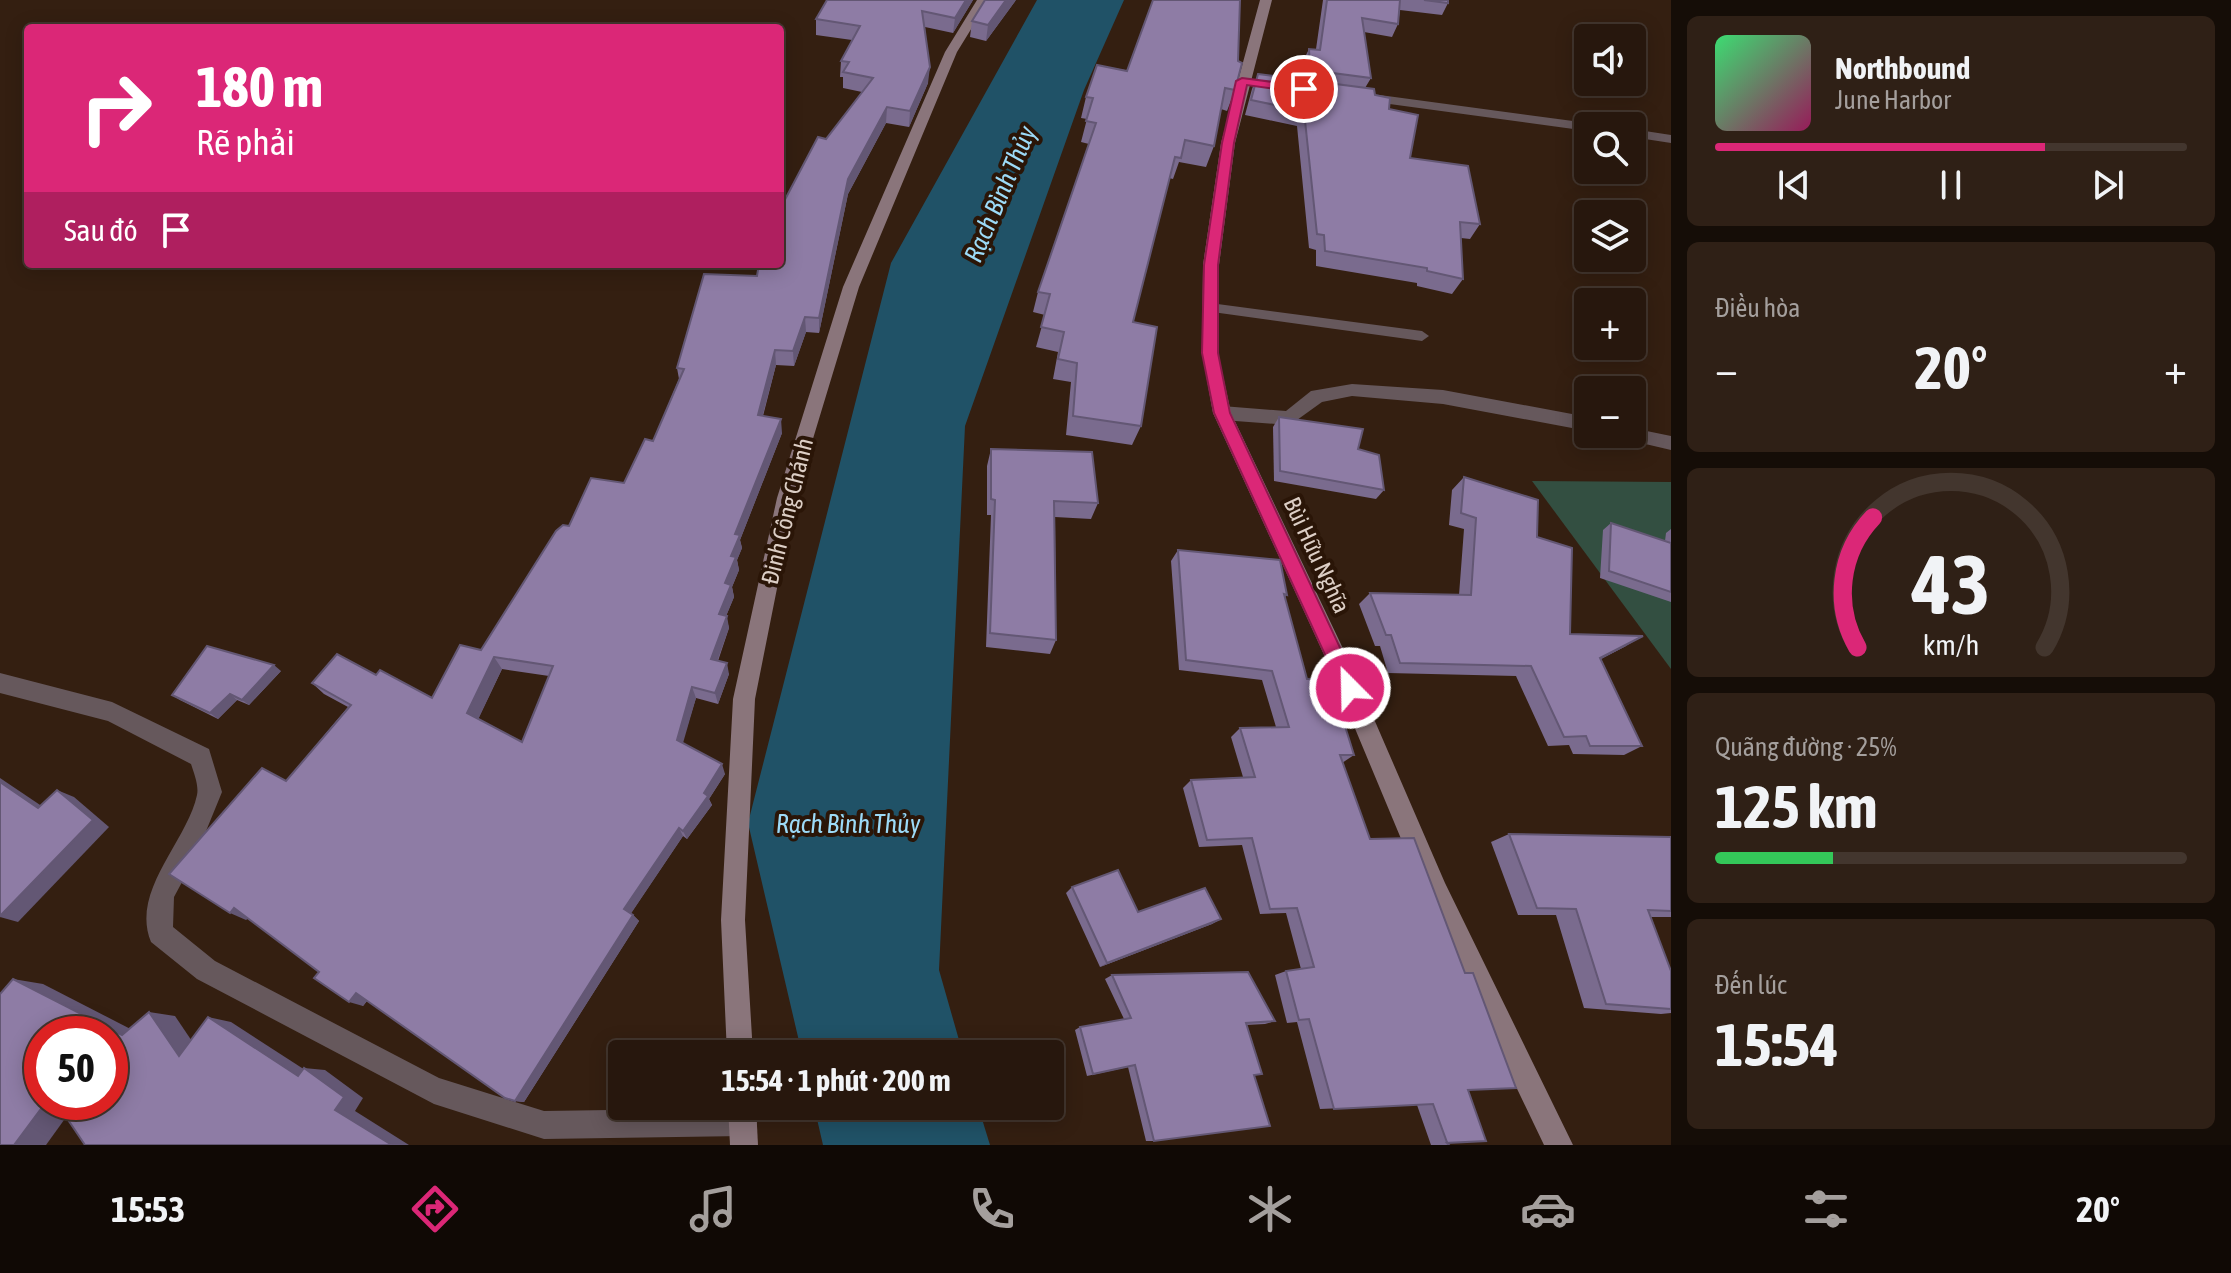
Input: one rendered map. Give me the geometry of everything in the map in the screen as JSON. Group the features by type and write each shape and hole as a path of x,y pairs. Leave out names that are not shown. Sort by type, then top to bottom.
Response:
{"main road":[{"name":"Đinh Công Chánh","path":"739,1040 733,920 744,699 786,498 851,287 951,52 983,0"},
{"name":"Bùi Hữu Nghĩa","path":"1266,0 1250,82 1228,143 1211,265 1210,353 1222,413 1337,659 1436,892 1559,1145"}],"street":[{"path":"1351,95 1574,125"},
{"path":"1646,135 1671,139"},
{"path":"1222,413 1290,418 1317,396 1352,390 1443,397 1574,421"},
{"path":"1646,438 1671,443"},
{"path":"0,683 112,712 201,757 210,792 187,850 162,895 160,933 206,970 434,1090 544,1125 743,1124"}],"lane":[{"path":"1210,308 1422,336"}],"green space":[{"path":"1532,481 1671,482 1671,669"}],"water":[{"name":"Rạch Bình Thủy","path":"1037,0 1124,0 1084,90 965,426 939,970 959,1040 799,1040 748,823 891,263"},
{"path":"817,1120 982,1120 990,1145 823,1145"}],"building":[{"path":"827,0 966,0 955,18 922,11 930,67 910,111 887,107 848,179 819,318 805,317 793,351 775,350 758,415 781,419 735,534 740,535 731,556 736,557 725,583 731,585 719,614 727,616 711,659 727,663 715,693 692,687 677,740 722,764 704,793 708,796 683,831 679,828 624,909 633,915 515,1101 505,1098 356,993 349,1002 314,978 319,972 234,908 230,913 169,874 262,768 286,781 351,705 312,683 337,654 376,675 380,670 432,698 460,645 481,650 556,531 563,525 569,526 591,478 624,483 645,439 653,441 684,369 677,368 704,274 757,276 758,268 784,268 784,201 818,137 826,139 873,78 843,72 849,62 841,61 860,26 816,19","holes":["494,657 553,666 522,742 467,713"]},
{"path":"985,0 1006,0 988,25 972,21"},
{"path":"1153,0 1240,0 1238,61 1242,63 1235,90 1225,88 1214,146 1185,140 1181,158 1175,157 1133,322 1157,327 1141,426 1073,416 1077,363 1058,359 1064,332 1041,327 1050,294 1038,292 1096,123 1086,121 1093,98 1086,97 1097,65 1127,71"},
{"path":"1327,0 1400,0 1398,24 1362,18 1371,78 1310,70 1309,49 1320,50"},
{"path":"1258,74 1374,89 1375,95 1390,98 1389,109 1418,115 1410,158 1468,166 1480,224 1460,222 1463,279 1427,271 1427,268 1325,251 1324,235 1317,234 1304,111 1251,100"},
{"path":"1279,417 1363,429 1358,449 1379,455 1384,490 1280,471"},
{"path":"991,449 1092,452 1098,503 1054,501 1056,640 990,633 995,500 991,499"},
{"path":"1464,477 1538,500 1537,537 1572,548 1570,634 1643,636 1600,658 1642,746 1590,746 1586,736 1564,737 1531,666 1400,663 1391,635 1386,635 1370,593 1471,595 1476,518 1461,513"},
{"path":"1611,523 1671,543 1671,592 1609,571"},
{"path":"1178,550 1280,560 1287,595 1284,594 1307,679 1330,678 1354,755 1340,755 1370,839 1414,838 1465,973 1473,973 1516,1088 1468,1090 1486,1141 1447,1143 1433,1104 1334,1109 1309,1019 1299,1020 1286,971 1314,967 1297,908 1270,909 1252,838 1207,840 1191,780 1255,777 1240,728 1289,727 1272,671 1186,660"},
{"path":"207,646 274,665 242,700 230,694 210,713 172,695"},
{"path":"0,782 38,808 57,790 93,820 0,916"},
{"path":"1509,834 1671,837 1671,911 1648,910 1671,971 1671,1009 1606,1004 1576,909 1537,908"},
{"path":"1118,870 1138,912 1205,888 1221,919 1107,963 1072,887"},
{"path":"1248,972 1275,1021 1246,1023 1262,1074 1254,1075 1270,1126 1154,1141 1135,1065 1093,1074 1080,1027 1131,1018 1112,975"},
{"path":"13,979 85,1016 24,1016 24,1120 33,1120 14,1145 0,1145 0,994"},
{"path":"149,1012 179,1056 208,1017 298,1076 304,1068 344,1097 335,1110 392,1145 85,1145 68,1120 128,1120 128,1030"}],"route":[{"path":"1304,89 1242,81 1228,143 1211,265 1210,353 1222,413 1350,688"}]}
